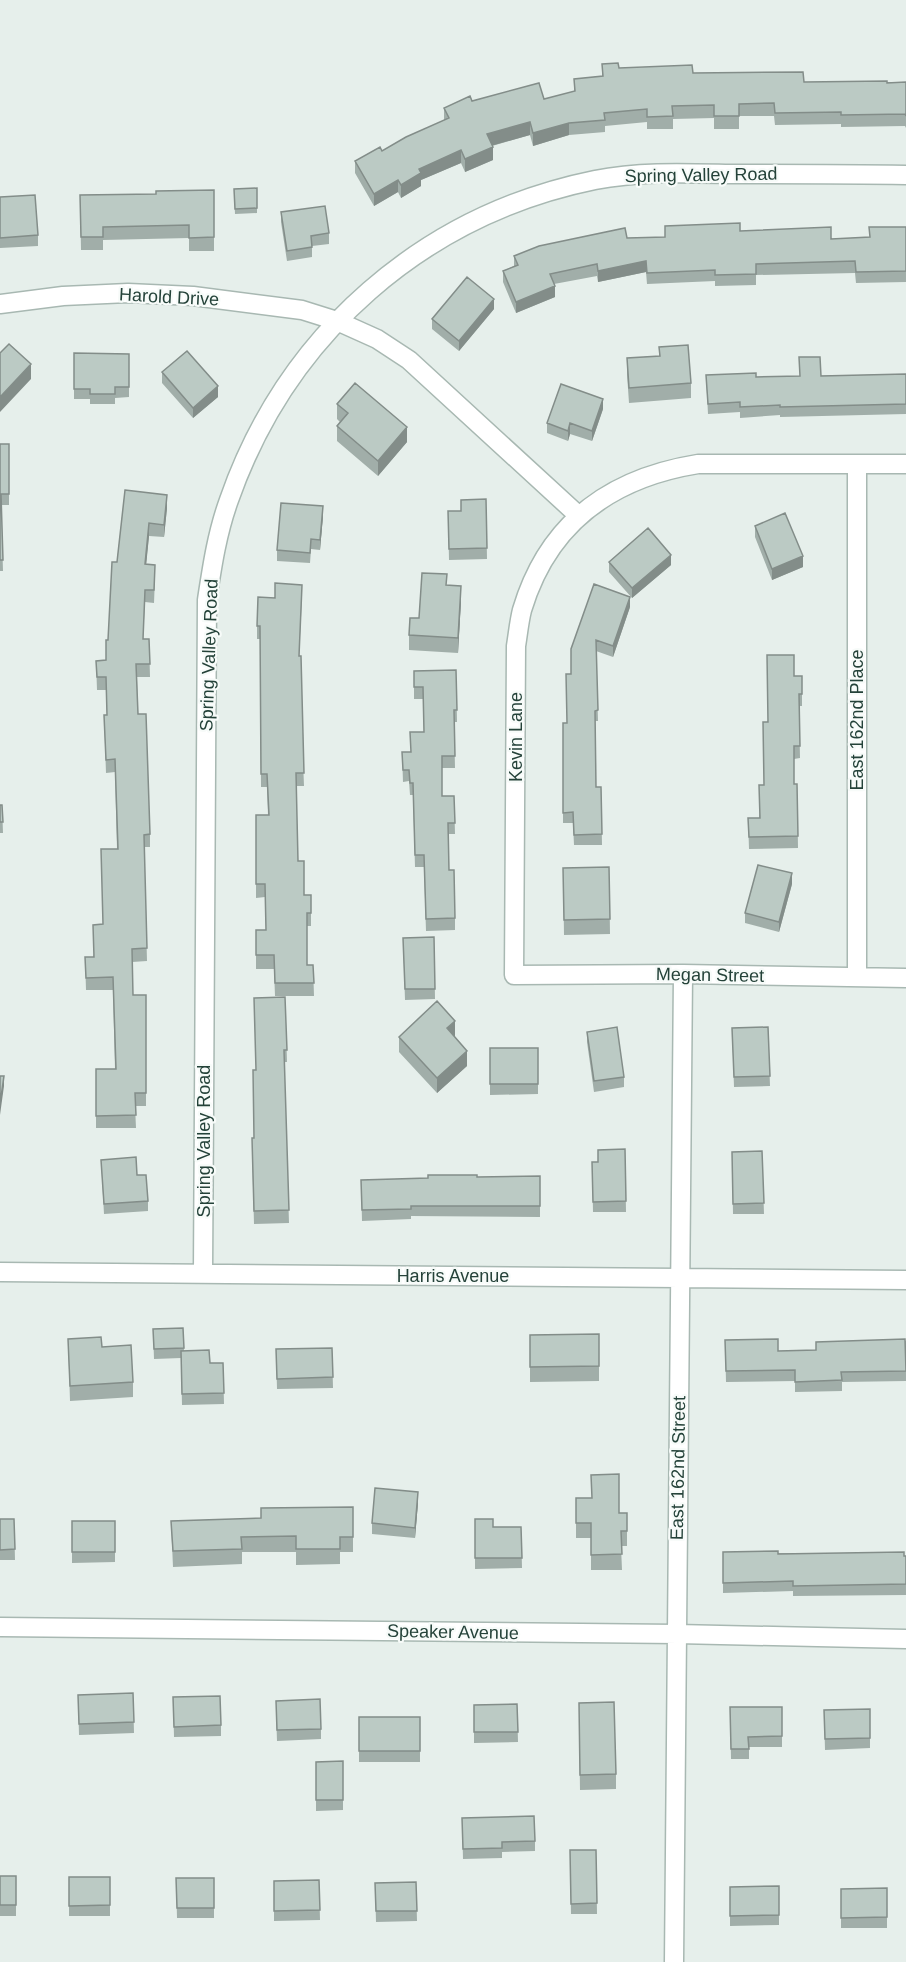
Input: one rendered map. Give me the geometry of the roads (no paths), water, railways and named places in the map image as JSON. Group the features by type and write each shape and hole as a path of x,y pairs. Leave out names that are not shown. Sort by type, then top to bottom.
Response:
{"street":[{"name":"Spring Valley Road","path":"203,1274 207,600 215,550 228,502 250,447 274,403 302,361 337,321 359,299 398,267 447,234 492,212 539,194 596,179 646,173 906,175"},
{"name":"Harold Drive","path":"0,304 63,296 139,294 193,296 291,309 337,321"},
{"path":"337,321 377,339 409,360 579,516"},
{"name":"Kevin Lane","path":"514,975 516,646 522,612 532,583 548,552 579,516 607,495 641,477 667,469 698,464 906,464"},
{"name":"East 162nd Place","path":"857,464 857,977"},
{"name":"Megan Street","path":"514,975 683,974 906,978"},
{"name":"East 162nd Street","path":"674,1962 683,974"},
{"name":"Harris Avenue","path":"0,1272 906,1280"},
{"name":"Speaker Avenue","path":"0,1627 676,1634 906,1639"}]}
